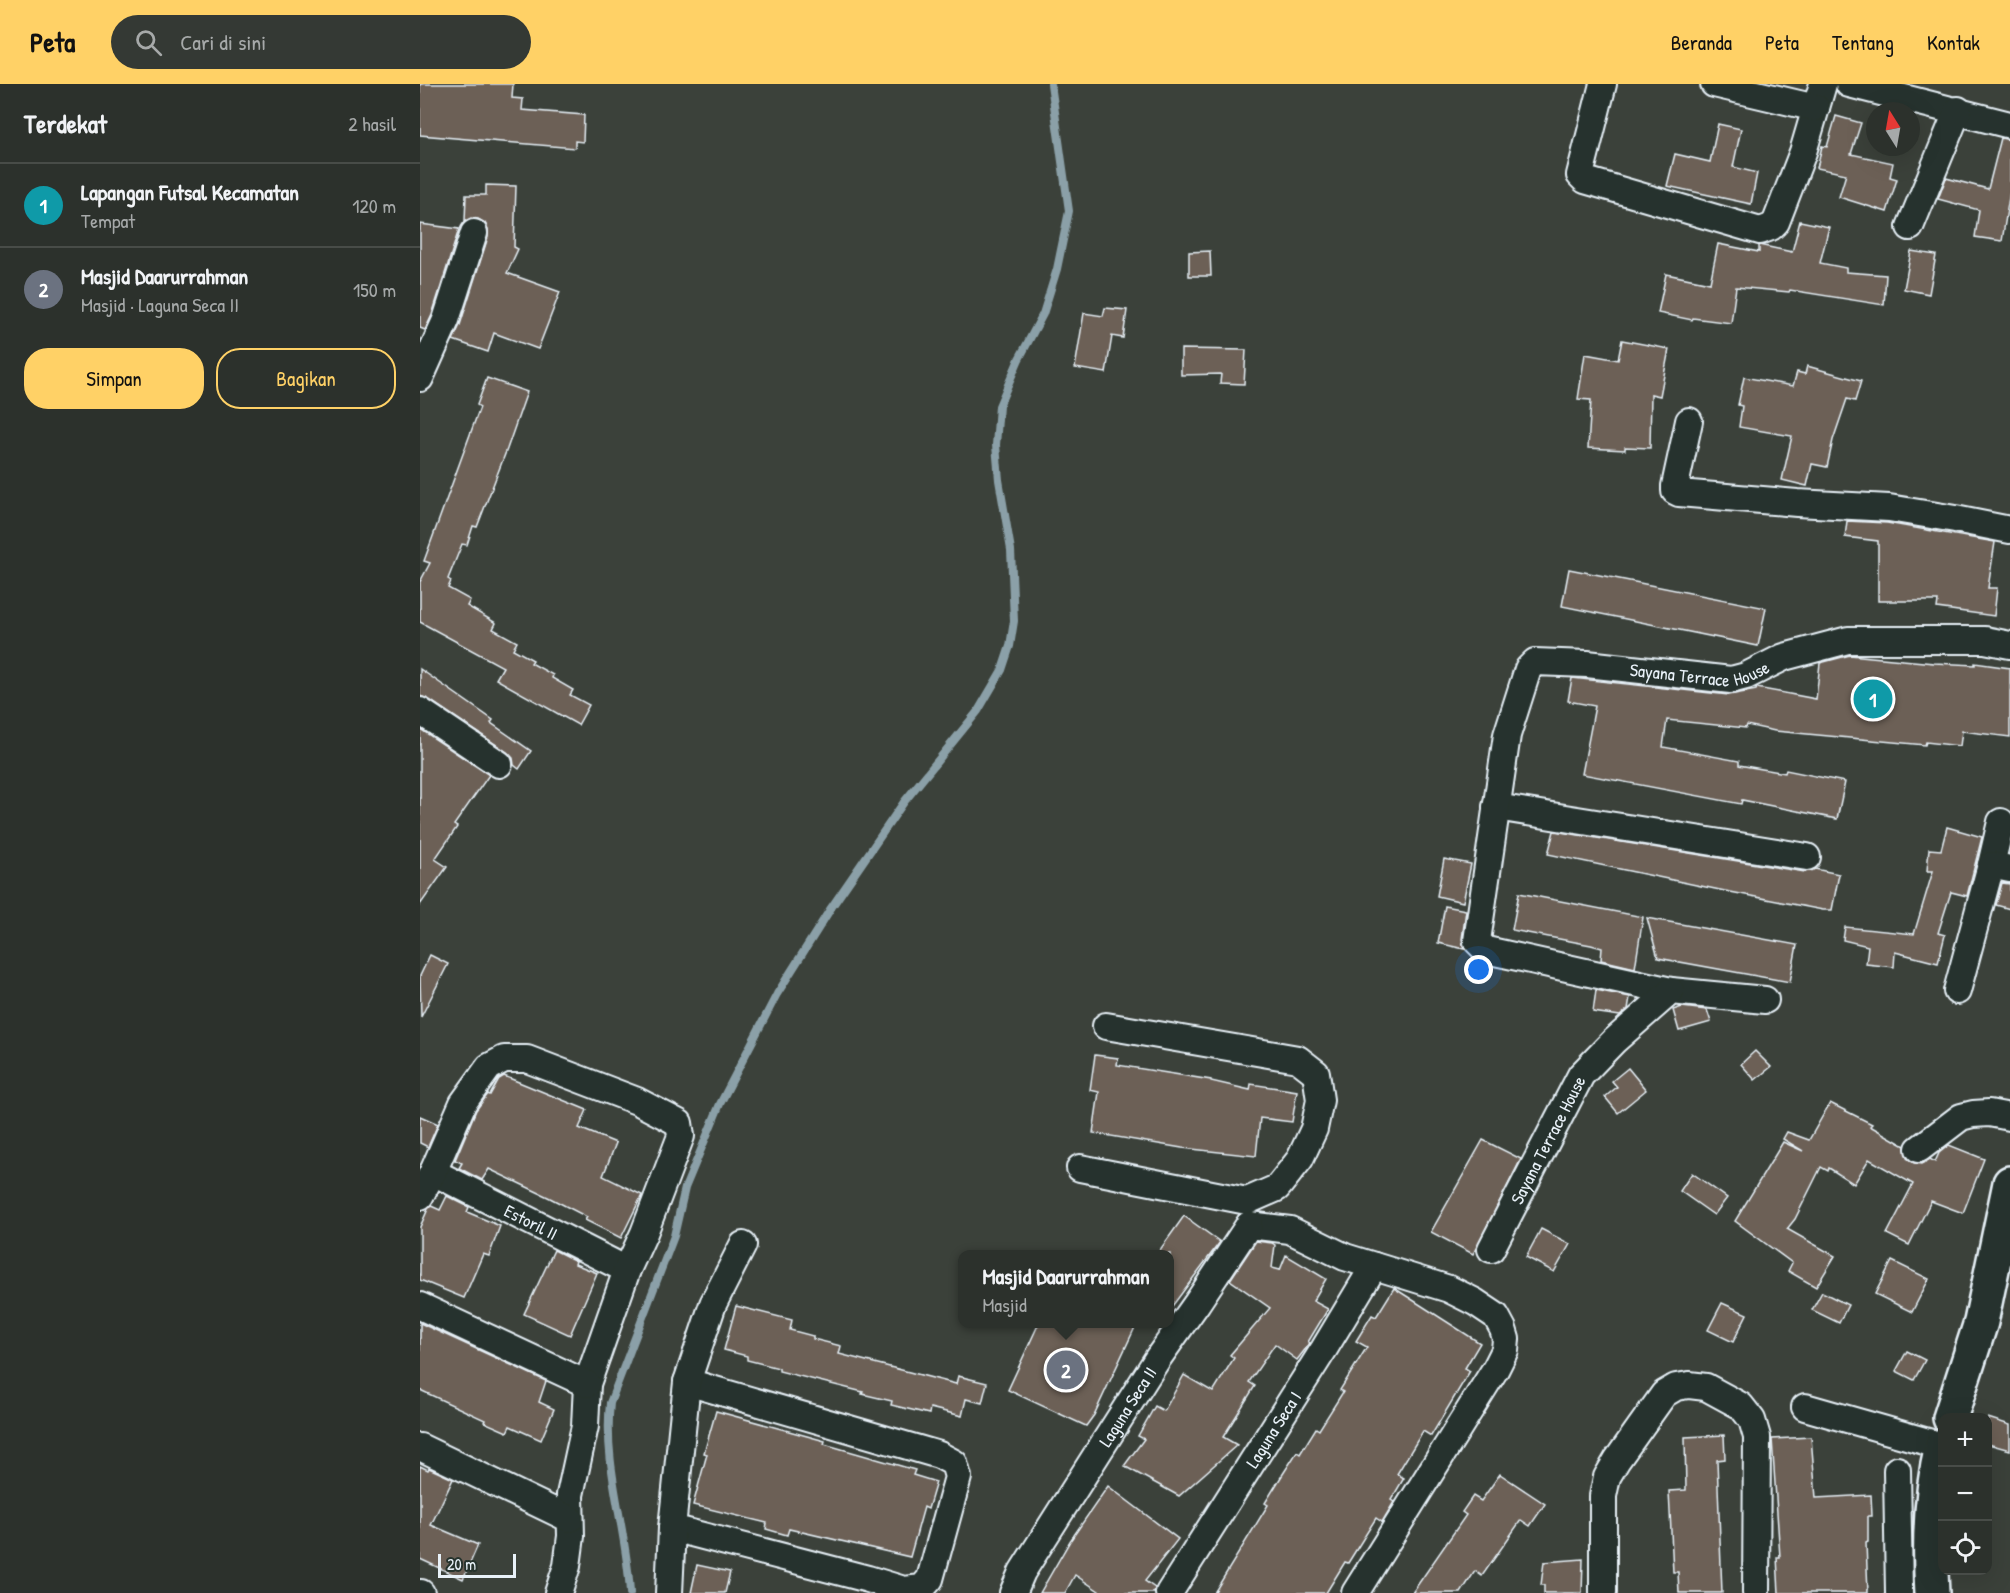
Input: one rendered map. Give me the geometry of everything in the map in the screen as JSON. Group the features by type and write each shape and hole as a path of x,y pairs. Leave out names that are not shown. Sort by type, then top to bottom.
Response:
{"street":[{"path":"1603,84 1580,175 1585,180 1760,231 1776,222 1803,152 1823,84"},
{"path":"1714,84 1788,92 1816,108"},
{"path":"1849,84 2010,125"},
{"path":"1910,226 1958,110"},
{"path":"420,378 446,320 474,233"},
{"path":"1689,421 1675,486 1675,491 1679,493 1797,503 1889,507 2010,530"},
{"name":"Sayana Terrace House","path":"1765,1000 1671,991 1486,950 1477,941 1507,735 1528,669 1535,662 1587,664 1731,680 1746,676 1784,657 1848,639 1985,640 2010,645"},
{"path":"420,711 500,764"},
{"path":"1496,807 1807,856"},
{"path":"1957,991 2000,867 2001,822"},
{"name":"Sayana Terrace House","path":"1491,1249 1581,1075 1614,1041 1671,991"},
{"path":"1106,1026 1298,1059 1316,1073 1320,1100 1314,1129 1300,1159 1277,1188 1248,1213"},
{"path":"420,1196 463,1103 489,1066 504,1059 527,1059 637,1101 679,1123 681,1136 644,1233 627,1270 587,1384 585,1426 570,1495 571,1536 567,1566 558,1593"},
{"path":"1919,1149 1961,1117 1989,1113 2010,1117"},
{"path":"1080,1168 1248,1213 1290,1230 1345,1257 1449,1289 1496,1316 1506,1339 1505,1350 1496,1368 1355,1593"},
{"name":"Estoril II","path":"433,1172 627,1270"},
{"path":"1952,1413 1981,1322 2006,1221 2010,1183"},
{"name":"Laguna Seca II","path":"1013,1593 1022,1572 1248,1213"},
{"path":"669,1593 672,1528 687,1382 713,1304 743,1245"},
{"name":"Laguna Seca I","path":"1169,1593 1318,1359 1374,1266"},
{"path":"420,1306 587,1384"},
{"path":"672,1528 904,1590 922,1588 930,1579 958,1477 954,1463 939,1455 687,1382"},
{"path":"1603,1593 1603,1496 1607,1477 1664,1394 1676,1387 1689,1385 1706,1388 1741,1406 1752,1420 1757,1437 1756,1593"},
{"path":"1805,1407 1938,1445"},
{"path":"420,1447 570,1519"},
{"path":"1932,1593 1930,1563 1938,1464"},
{"path":"1897,1470 1899,1593"}],"building":[{"path":"420,84 513,84 512,98 523,99 522,110 584,115 583,142 575,141 575,148 420,135"},
{"path":"1836,116 1861,123 1851,154 1893,163 1890,177 1897,179 1887,212 1839,197 1846,174 1817,168 1822,146 1827,147"},
{"path":"1718,124 1741,129 1733,167 1757,173 1751,204 1667,186 1675,154 1710,162"},
{"path":"2001,138 2010,140 2010,191 2002,241 1975,237 1979,210 1938,199 1946,178 1988,189"},
{"path":"486,185 516,186 514,247 518,249 507,273 560,292 538,349 494,333 488,352 453,340 460,325 488,237 485,223 471,218 465,221 466,195 486,195"},
{"path":"1800,221 1829,227 1820,263 1846,268 1846,272 1886,275 1884,305 1790,290 1789,292 1736,287 1731,323 1693,318 1692,320 1658,313 1666,274 1710,283 1718,244 1759,252 1759,245 1792,252"},
{"path":"420,224 459,229 432,315 425,330 420,328"},
{"path":"1210,251 1211,276 1189,276 1189,252"},
{"path":"1911,251 1936,255 1929,294 1904,289"},
{"path":"1105,308 1127,310 1123,338 1112,336 1106,373 1075,368 1084,313 1103,316"},
{"path":"1622,340 1669,349 1660,396 1651,394 1650,448 1625,447 1625,450 1588,448 1591,400 1578,399 1585,354 1618,360"},
{"path":"1181,349 1246,350 1244,384 1220,383 1221,374 1181,375"},
{"path":"1807,366 1861,381 1855,401 1847,399 1833,440 1827,467 1812,464 1807,486 1782,480 1792,436 1739,427 1742,406 1738,405 1744,377 1793,386 1797,372 1805,374"},
{"path":"487,378 527,392 477,527 473,526 467,545 462,544 448,579 451,581 448,588 470,600 467,606 496,623 493,629 517,642 513,649 533,660 531,663 553,675 552,678 573,690 570,695 589,705 578,725 496,679 503,667 420,622 420,582 430,563 424,561 480,407 477,405"},
{"path":"1847,521 1887,523 1995,542 1988,588 1997,588 1994,616 1937,608 1938,601 1878,601 1878,541 1845,537"},
{"path":"1569,569 1766,608 1758,646 1562,606"},
{"path":"1850,655 1934,663 1975,665 1975,663 2010,668 2010,737 1962,731 1960,746 1926,742 1925,745 1775,731 1747,725 1746,728 1667,720 1663,747 1739,761 1739,765 1785,773 1786,770 1845,782 1837,819 1742,800 1741,804 1582,774 1595,706 1568,701 1572,678 1729,695 1757,688 1816,699 1820,663"},
{"path":"420,669 493,720 491,723 531,751 519,769 507,752 428,699 420,696"},
{"path":"420,729 489,775 454,825 457,827 435,859 447,867 420,905"},
{"path":"1947,827 1982,837 1967,896 1951,892 1938,933 1945,935 1938,963 1895,952 1894,967 1866,964 1868,946 1843,940 1845,927 1914,934 1933,871 1927,871 1929,849 1941,850"},
{"path":"1554,831 1805,872 1815,869 1839,874 1832,910 1720,890 1548,854"},
{"path":"1444,859 1471,864 1463,902 1437,896"},
{"path":"2002,883 2010,884 2010,909 1996,905"},
{"path":"1519,893 1643,917 1635,968 1601,960 1602,948 1512,930"},
{"path":"1445,906 1466,910 1462,939 1464,949 1438,943"},
{"path":"1647,918 1797,945 1790,982 1658,958"},
{"path":"430,955 448,964 421,1017 420,976"},
{"path":"1596,990 1630,997 1628,1009 1620,1016 1593,1012"},
{"path":"1682,1007 1707,1010 1711,1022 1679,1031 1673,1010"},
{"path":"1755,1051 1771,1067 1755,1080 1741,1064"},
{"path":"1095,1055 1118,1058 1117,1065 1211,1080 1250,1090 1251,1084 1297,1091 1292,1122 1260,1118 1256,1156 1182,1148 1093,1133 1099,1092 1090,1090"},
{"path":"1628,1068 1646,1090 1618,1113 1605,1097 1617,1087 1612,1081"},
{"path":"504,1076 587,1110 579,1128 616,1143 603,1176 642,1195 621,1238 585,1220 587,1217 489,1169 482,1180 459,1168 462,1163 455,1160 476,1110 488,1094 490,1095 499,1079"},
{"path":"1830,1103 1872,1124 1870,1126 1905,1146 1907,1158 1914,1163 1921,1164 1930,1159 1935,1162 1939,1153 1949,1145 1984,1159 1963,1213 1931,1201 1909,1245 1887,1234 1913,1184 1869,1159 1854,1184 1829,1168 1828,1171 1821,1167 1795,1219 1787,1229 1835,1256 1816,1287 1788,1271 1792,1263 1735,1221 1783,1142 1803,1151 1783,1139 1787,1132 1809,1140"},
{"path":"420,1116 438,1124 428,1147 420,1143"},
{"path":"1483,1140 1521,1159 1473,1254 1431,1232"},
{"path":"1692,1173 1727,1198 1714,1215 1680,1191"},
{"path":"447,1196 469,1207 467,1212 500,1226 489,1256 483,1254 464,1298 420,1280 420,1227 428,1209 431,1206 440,1210"},
{"path":"1184,1216 1220,1242 1174,1304 1174,1250 1160,1250"},
{"path":"1541,1229 1570,1244 1554,1272 1526,1257"},
{"path":"1256,1241 1275,1245 1272,1268 1280,1270 1286,1255 1326,1279 1313,1301 1328,1309 1308,1342 1310,1343 1297,1360 1275,1344 1249,1382 1255,1386 1223,1437 1237,1445 1179,1496 1124,1466 1144,1439 1138,1436 1155,1406 1164,1411 1184,1375 1213,1392 1234,1358 1230,1355 1270,1308 1230,1280"},
{"path":"554,1250 576,1261 575,1264 597,1273 570,1335 524,1314"},
{"path":"1892,1261 1929,1279 1912,1312 1875,1294"},
{"path":"1394,1288 1480,1343 1465,1368 1470,1371 1431,1436 1423,1431 1397,1474 1404,1478 1391,1500 1394,1502 1382,1522 1376,1518 1326,1593 1214,1593 1268,1505 1265,1503 1297,1452 1300,1454 1316,1428 1319,1430 1343,1392 1340,1390 1367,1347 1356,1341 1372,1315 1376,1317"},
{"path":"1822,1292 1848,1305 1839,1323 1812,1310"},
{"path":"1722,1303 1747,1314 1733,1342 1708,1330"},
{"path":"736,1306 792,1320 790,1330 841,1346 839,1354 956,1384 958,1376 987,1383 982,1403 966,1399 962,1416 930,1408 929,1414 891,1405 892,1401 862,1394 863,1392 779,1371 779,1368 747,1360 747,1356 724,1350"},
{"path":"420,1323 546,1381 539,1402 554,1409 541,1440 510,1426 507,1432 420,1390"},
{"path":"1037,1328 1135,1328 1094,1415 1086,1426 1008,1390"},
{"path":"1907,1351 1925,1360 1914,1380 1896,1371"},
{"path":"716,1411 825,1441 824,1444 915,1470 913,1475 936,1482 928,1509 924,1507 910,1557 789,1529 787,1535 766,1529 767,1523 693,1505"},
{"path":"1992,1419 2010,1425 2010,1450 1992,1445"},
{"path":"1724,1435 1725,1459 1717,1460 1722,1593 1679,1593 1678,1572 1673,1572 1669,1491 1686,1490 1685,1437"},
{"path":"1811,1437 1816,1498 1871,1495 1872,1516 1868,1516 1868,1542 1866,1543 1868,1593 1779,1593 1777,1557 1780,1557 1772,1439"},
{"path":"420,1466 453,1479 431,1525 478,1545 463,1579 420,1559"},
{"path":"1500,1474 1545,1504 1530,1526 1521,1520 1482,1576 1475,1571 1461,1593 1412,1593 1466,1515 1462,1512 1473,1496 1481,1501"},
{"path":"1108,1486 1178,1539 1145,1581 1155,1588 1154,1593 1102,1593 1075,1575 1065,1593 1040,1593 1070,1541"},
{"path":"1583,1559 1582,1593 1544,1593 1544,1585 1541,1585 1544,1562"},
{"path":"697,1565 730,1572 725,1593 691,1593"}],"waterway":[{"path":"630,1593 625,1545 612,1474 610,1403 674,1236 685,1188 720,1104 777,994 831,908 904,802 978,711 1002,670 1010,646 1014,621 1011,550 999,480 996,445 999,406 1019,359 1043,314 1057,269 1069,211 1051,84"}],"place":[{"name":"Lapangan Futsal Kecamatan","path":"1873,699"},
{"name":"Masjid Daarurrahman","path":"1066,1370"}]}
